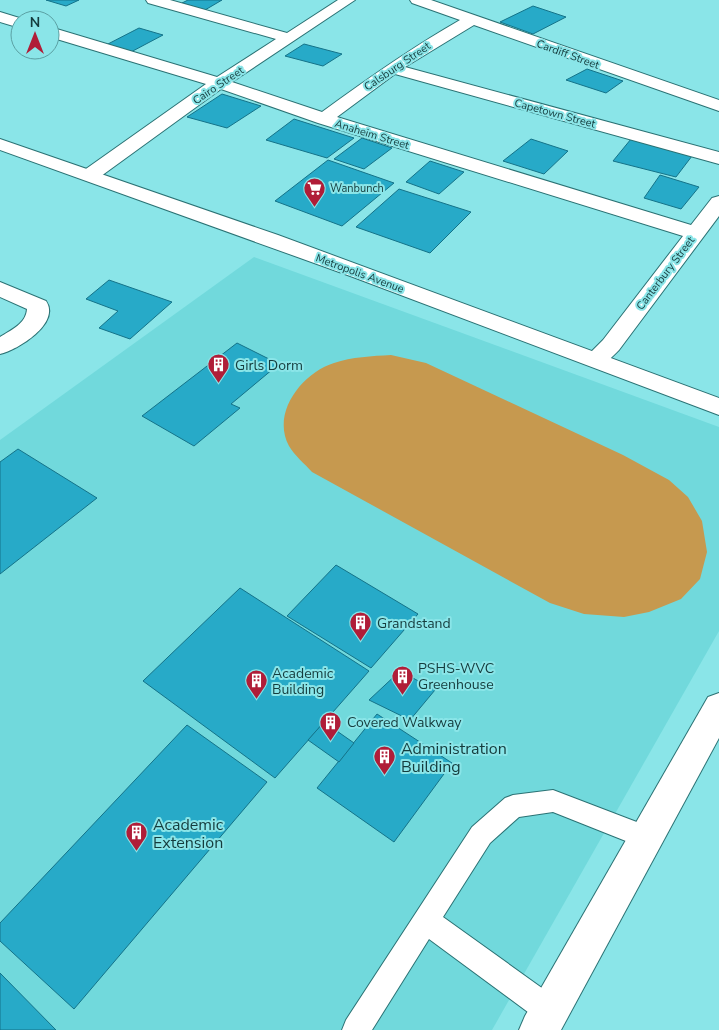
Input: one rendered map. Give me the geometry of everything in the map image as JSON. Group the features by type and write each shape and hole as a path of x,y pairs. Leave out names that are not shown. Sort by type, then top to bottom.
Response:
{"street":[{"path":"153,0 289,38"},
{"name":"Cairo Street","path":"98,170 219,83 348,0"},
{"name":"Cardiff Street","path":"416,0 719,106"},
{"name":"Calsburg Street","path":"324,119 422,48 474,20"},
{"name":"Anaheim Street","path":"60,35 219,83 324,119 695,234"},
{"name":"Capetown Street","path":"392,68 719,158"},
{"name":"Metropolis Avenue","path":"0,128 98,170 603,352 719,387"},
{"name":"Metropolis Avenue","path":"0,144 98,170"},
{"name":"Canterbury Street","path":"603,352 719,202"},
{"path":"0,289 38,306 39,312 34,324 0,347"},
{"name":"Metropolis Avenue","path":"603,352 719,407"},
{"path":"545,1020 719,707"}],"lane":[{"path":"356,1030 481,835 513,806 553,801 646,837"},
{"path":"426,920 545,1020"}],"shaded area":[{"path":"254,257 719,427 719,631 492,1030 0,1030 0,440"},
{"path":"391,355 426,363 623,455 669,480 688,497 702,521 707,552 700,579 681,599 649,612 624,617 584,614 550,603 312,472 291,449 284,433 287,408 293,396 301,385 322,368 355,358"}],"building":[{"path":"46,0 79,0 66,6"},
{"path":"188,0 222,0 205,10 182,3"},
{"path":"533,6 566,17 533,34 500,22"},
{"path":"139,28 163,35 129,53 106,45"},
{"path":"304,44 342,54 323,66 285,56"},
{"path":"587,69 623,81 606,93 566,80"},
{"path":"222,94 261,106 227,128 187,117"},
{"path":"294,119 354,138 327,158 266,140"},
{"path":"362,138 392,148 364,169 334,159"},
{"path":"531,139 568,151 544,174 503,161"},
{"path":"631,139 692,156 676,177 613,161"},
{"path":"328,160 394,183 342,226 275,201"},
{"path":"430,161 464,172 439,194 406,182"},
{"path":"660,175 699,187 681,209 644,198"},
{"path":"399,189 471,212 430,253 356,227"},
{"path":"109,280 172,302 130,339 99,328 118,311 86,299"},
{"name":"Girls Dorm","path":"237,343 279,364 231,404 240,408 194,446 142,416"},
{"path":"18,449 97,498 0,574 0,462"},
{"name":"Grandstand","path":"336,565 418,614 371,668 287,616"},
{"name":"Academic Building","path":"240,588 369,671 275,778 143,681"},
{"name":"PSHS-WVC Greenhouse","path":"400,671 435,690 410,720 369,700"},
{"name":"Administration Building","path":"377,714 452,763 394,842 317,788"},
{"name":"Covered Walkway","path":"324,722 354,743 339,762 308,740"},
{"name":"Academic Extension","path":"187,725 267,782 74,1009 0,941 0,923"},
{"path":"0,973 56,1030 0,1030"}],"place":[{"name":"Wanbunch","path":"314,207"},
{"name":"Girls Dorm","path":"219,384"},
{"name":"Grandstand","path":"361,642"},
{"name":"PSHS-WVC Greenhouse","path":"402,695"},
{"name":"Academic Building","path":"256,700"},
{"name":"Covered Walkway","path":"331,741"},
{"name":"Administration Building","path":"385,776"},
{"name":"Academic Extension","path":"137,852"}]}
